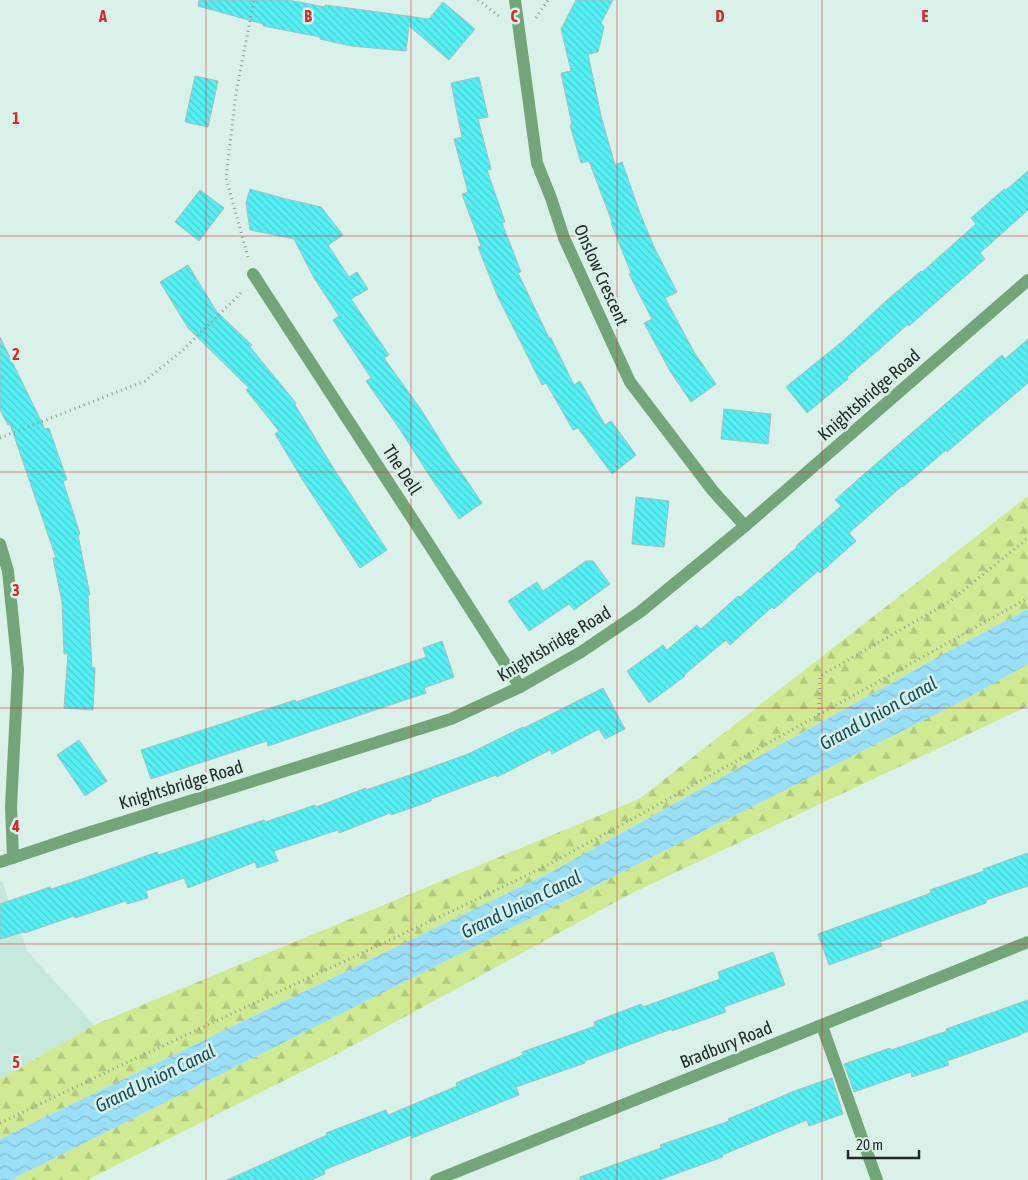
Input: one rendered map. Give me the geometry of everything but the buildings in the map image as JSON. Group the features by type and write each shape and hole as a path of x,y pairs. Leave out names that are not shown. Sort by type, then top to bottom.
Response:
{"street":[{"name":"Onslow Crescent","path":"515,0 537,163 564,238 630,382 713,491 745,526"},
{"name":"The Dell","path":"254,276 520,687"},
{"name":"Knightsbridge Road","path":"0,862 451,720 520,687 581,652 640,612 745,526 1028,280"},
{"path":"0,544 8,571 18,670 11,807 13,858"},
{"name":"Bradbury Road","path":"436,1180 1028,942"},
{"path":"822,1026 877,1180"}],"path":[{"path":"0,438 145,381 183,350 254,276 226,178 236,93 254,0"},
{"path":"819,715 820,676 950,602 1028,538"},
{"path":"0,1123 538,870 1028,598"}],"shaded area":[{"path":"2,881 27,951 94,1025 0,1079 0,882"}],"green space":[{"path":"1028,496 1028,609 553,871 0,1139 0,1079 94,1025 639,799"},
{"path":"1028,664 1028,706 632,893 335,1055 87,1180 11,1180 964,700"}],"water":[{"name":"Grand Union Canal","path":"1028,609 1028,664 964,700 11,1180 0,1180 0,1139 553,871"}]}
